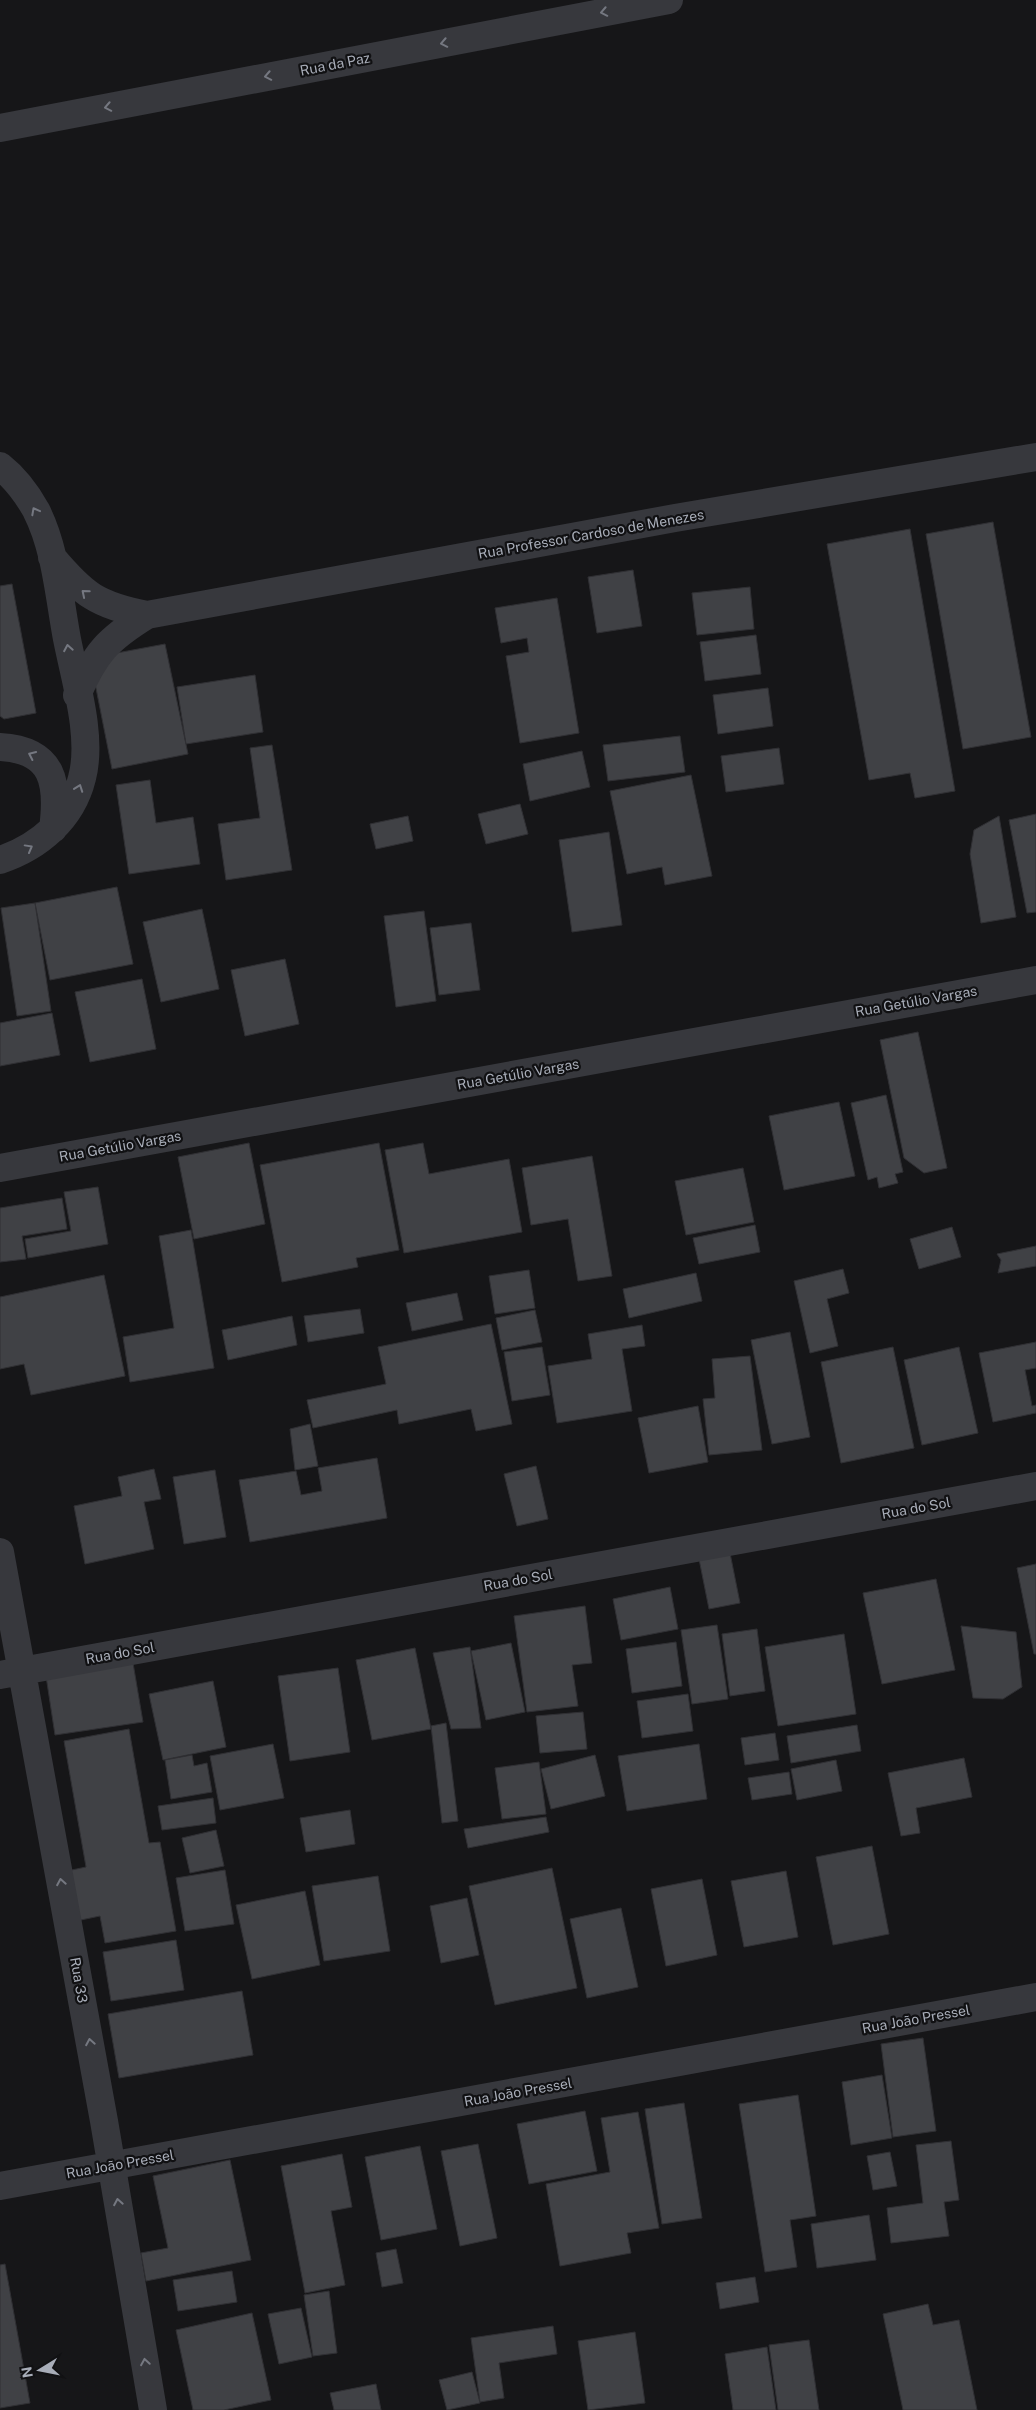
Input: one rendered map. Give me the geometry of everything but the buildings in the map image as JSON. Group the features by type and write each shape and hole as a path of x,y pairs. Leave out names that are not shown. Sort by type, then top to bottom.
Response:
{"street":[{"name":"Rua da Paz","path":"0,128 669,0"},
{"name":"Rua Professor Cardoso de Menezes","path":"52,557 74,583 93,599 116,609 147,615 676,518 1036,457"},
{"path":"0,466 8,472 36,510 52,557 85,736 83,778 66,814 36,844 16,855 0,860"},
{"name":"Rua Professor Cardoso de Menezes","path":"77,696 88,670 101,650 120,632 147,615"},
{"path":"0,747 37,755 48,769 55,796 53,829"},
{"name":"Rua Getúlio Vargas","path":"0,1168 1036,980"},
{"name":"Rua do Sol","path":"12,1672 1036,1486"},
{"name":"Rua 33","path":"0,1552 12,1672 112,2166 153,2410"},
{"name":"Rua João Pressel","path":"0,2186 1036,1998"}]}
